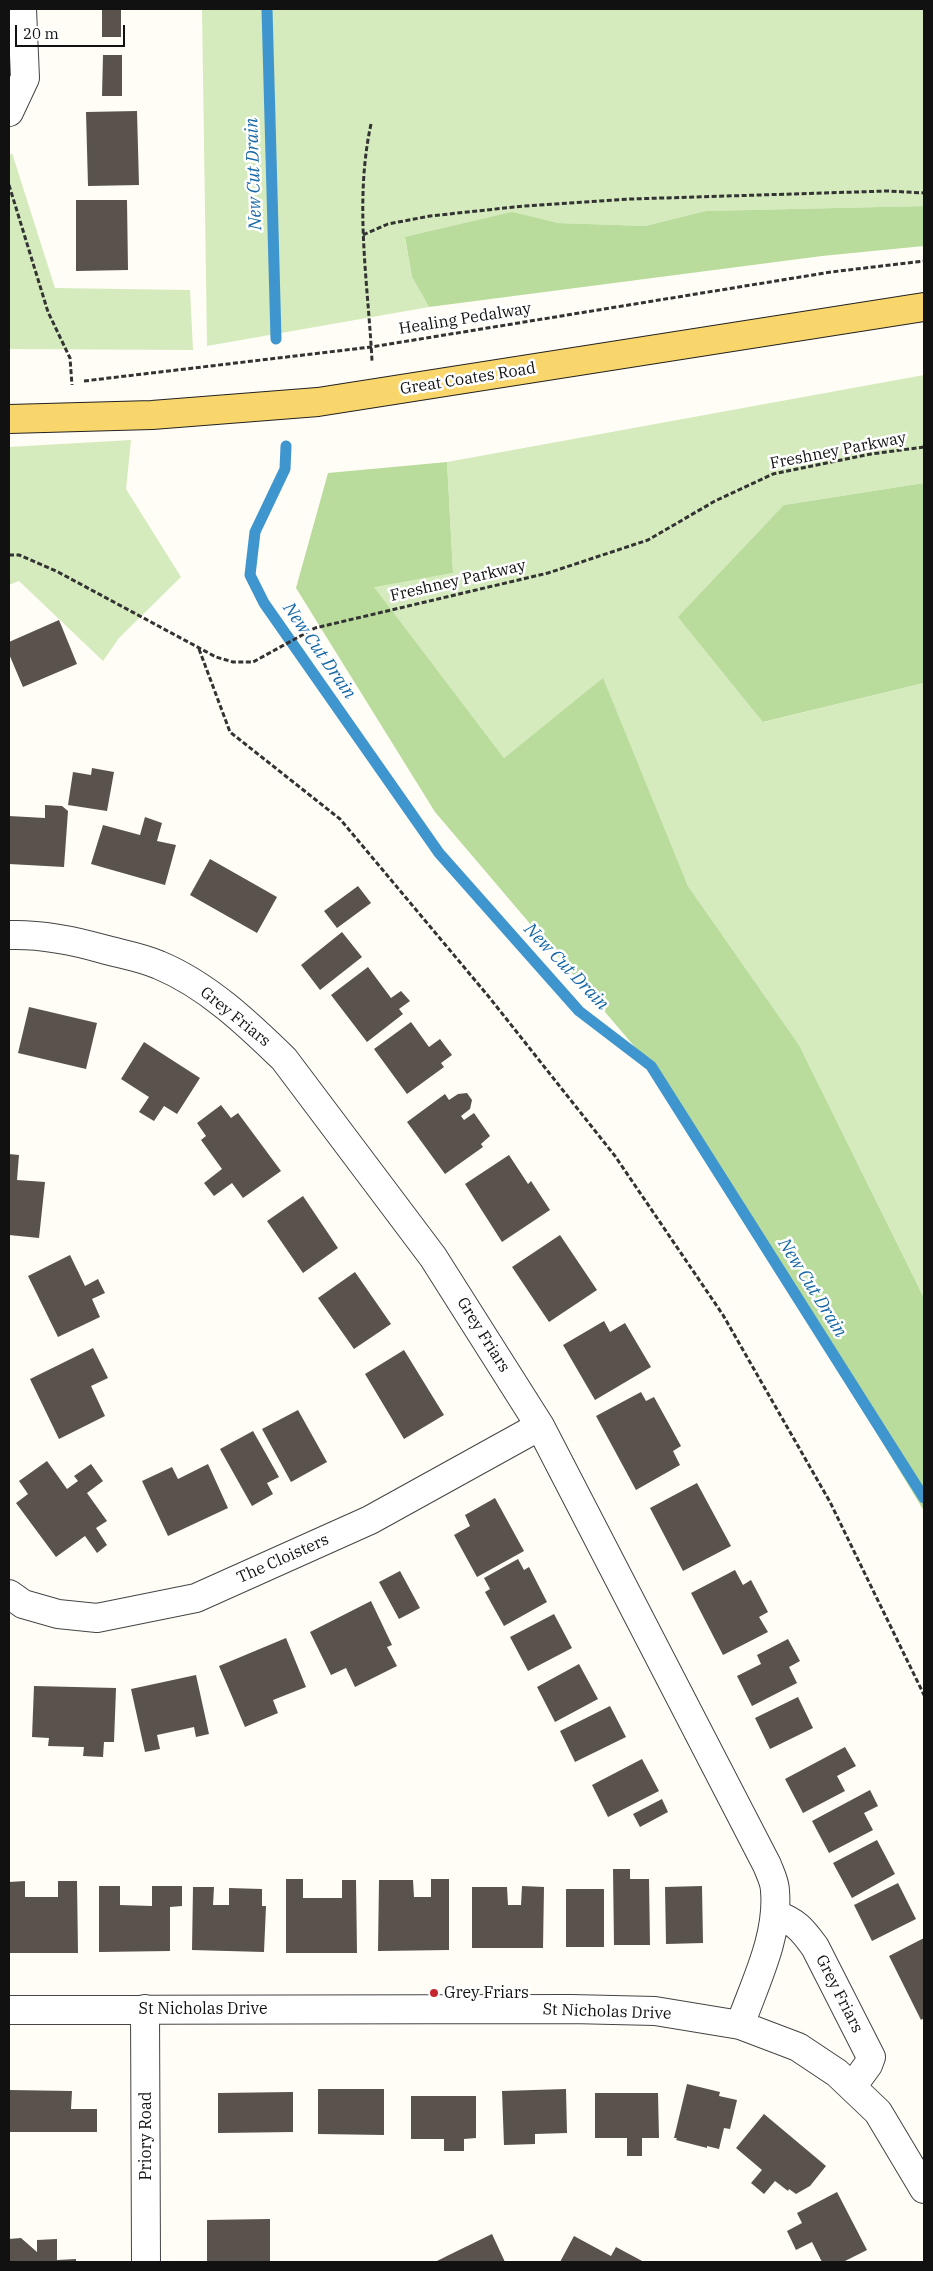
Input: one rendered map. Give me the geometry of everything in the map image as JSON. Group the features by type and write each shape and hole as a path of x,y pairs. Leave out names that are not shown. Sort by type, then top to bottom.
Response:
{"main road":[{"name":"Great Coates Road","path":"9,419 162,414 318,402 924,307"}],"street":[{"path":"9,112 25,78 22,9"},
{"name":"Grey Friars","path":"9,934 69,940 158,964 219,1001 256,1031 284,1059 433,1257 540,1426 768,1865 775,1889 775,1914 769,1941 740,2025"},
{"name":"The Cloisters","path":"9,1594 23,1604 58,1614 97,1618 196,1598 370,1520 540,1426"},
{"name":"Grey Friars","path":"775,1914 792,1921 804,1930 815,1946 871,2057 868,2065 852,2087"},
{"name":"Priory Road","path":"146,2009 146,2262"},
{"name":"St Nicholas Drive","path":"9,2010 571,2009 655,2011 740,2025 798,2046 852,2087 878,2112 924,2189"}],"path":[{"path":"371,124 365,149 363,236 374,394"},
{"path":"9,185 48,312 70,358 74,418"},
{"path":"363,236 388,224 430,216 524,206 631,199 888,191 924,193"},
{"name":"Healing Pedalway","path":"63,383 371,346 822,273 924,261"},
{"name":"Freshney Parkway","path":"9,555 19,555 58,572 216,657 232,662 253,662 315,628 548,573 648,540 715,501 773,474 871,454 924,447"},
{"path":"199,649 230,732 340,819 488,997 615,1156 723,1315 796,1442 830,1502 924,1695"}],"green space":[{"path":"202,9 924,9 924,206 707,211 645,226 558,223 512,213 405,238 412,277 429,307 207,346"},
{"path":"12,153 55,288 190,290 193,350 9,349 9,156"},
{"path":"924,206 924,246 822,256 429,307 412,277 405,237 512,212 558,223 645,226 706,211"},
{"path":"924,375 924,483 784,505 764,722 924,683 924,1298 799,1045 688,886 603,679 504,758 373,586 453,573 447,462"},
{"path":"131,440 126,489 181,577 119,638 103,661 19,581 9,585 9,447"},
{"path":"447,462 453,573 374,587 504,758 603,678 688,886 799,1045 924,1298 924,1511 662,1079 435,812 296,588 328,473"},
{"path":"924,483 924,683 763,722 678,617 784,505"}],"building":[{"path":"102,9 121,9 121,37 102,37"},
{"path":"103,55 122,55 122,96 102,96"},
{"path":"137,111 139,185 88,186 86,112"},
{"path":"76,200 127,200 128,270 76,271"},
{"path":"59,620 77,664 23,687 9,654 9,642"},
{"path":"92,768 114,772 107,811 68,805 73,772 91,775"},
{"path":"45,805 62,806 68,811 64,867 9,864 9,816 45,818"},
{"path":"145,817 162,823 157,841 176,845 165,885 91,864 103,825 140,835"},
{"path":"210,859 277,897 257,933 190,895"},
{"path":"358,886 371,903 337,928 324,911"},
{"path":"342,932 362,957 320,990 301,965"},
{"path":"368,967 391,998 401,991 410,1001 399,1009 403,1014 367,1042 331,995"},
{"path":"29,1007 97,1023 86,1069 18,1053"},
{"path":"411,1022 429,1047 440,1039 452,1055 441,1063 444,1067 407,1094 374,1049"},
{"path":"144,1042 200,1078 177,1114 164,1106 154,1121 139,1112 149,1097 121,1079"},
{"path":"467,1093 472,1100 470,1109 461,1116 464,1120 474,1113 490,1136 481,1144 483,1147 445,1174 407,1122 445,1094 449,1100 458,1094"},
{"path":"221,1105 231,1118 238,1113 281,1171 243,1198 232,1183 214,1196 204,1183 222,1169 201,1140 206,1136 197,1123"},
{"path":"9,1154 19,1155 17,1180 45,1182 39,1238 9,1235"},
{"path":"509,1155 528,1184 531,1181 550,1210 502,1242 465,1184"},
{"path":"303,1196 338,1248 303,1273 267,1221"},
{"path":"560,1235 597,1290 549,1322 512,1267"},
{"path":"70,1255 85,1286 98,1279 105,1293 92,1299 100,1317 58,1337 28,1276"},
{"path":"355,1272 391,1324 354,1349 318,1298"},
{"path":"604,1321 610,1332 625,1323 651,1367 595,1400 563,1345"},
{"path":"93,1348 108,1378 91,1386 105,1416 59,1439 30,1379"},
{"path":"404,1350 444,1415 404,1439 365,1374"},
{"path":"641,1392 646,1401 654,1397 681,1446 673,1451 680,1465 636,1490 596,1416"},
{"path":"298,1410 327,1462 291,1482 262,1429"},
{"path":"253,1431 279,1477 267,1483 273,1494 252,1506 220,1449"},
{"path":"47,1461 67,1489 78,1481 74,1476 91,1464 103,1481 87,1493 107,1521 96,1528 107,1545 97,1553 85,1536 56,1557 16,1503 28,1494 19,1481"},
{"path":"208,1464 228,1508 168,1536 142,1481 172,1467 178,1479"},
{"path":"697,1483 731,1546 683,1571 650,1508"},
{"path":"495,1498 524,1551 477,1577 454,1535 470,1526 465,1515"},
{"path":"518,1559 524,1570 529,1567 547,1602 504,1626 485,1592 490,1589 484,1578"},
{"path":"735,1570 743,1585 751,1580 768,1612 759,1617 768,1632 723,1655 691,1593"},
{"path":"400,1571 420,1608 399,1619 379,1582"},
{"path":"371,1601 392,1645 387,1647 397,1666 355,1687 346,1668 331,1675 310,1632"},
{"path":"554,1614 572,1648 528,1671 510,1637"},
{"path":"286,1638 306,1687 273,1700 278,1713 245,1727 219,1666"},
{"path":"788,1639 800,1661 789,1667 797,1683 752,1706 737,1676 761,1664 757,1655"},
{"path":"579,1664 598,1699 555,1722 537,1687"},
{"path":"196,1675 209,1734 196,1737 194,1727 157,1735 160,1749 145,1752 131,1689"},
{"path":"34,1686 116,1688 114,1742 104,1742 103,1757 83,1756 84,1747 48,1746 49,1738 32,1737"},
{"path":"798,1697 813,1728 770,1749 755,1718"},
{"path":"610,1706 626,1737 575,1762 560,1731"},
{"path":"845,1747 856,1766 837,1776 845,1791 803,1813 785,1779"},
{"path":"642,1759 659,1791 608,1817 592,1785"},
{"path":"870,1790 878,1806 864,1813 873,1830 829,1853 812,1821"},
{"path":"662,1799 668,1812 640,1827 633,1814"},
{"path":"877,1840 895,1874 852,1898 833,1863"},
{"path":"613,1869 630,1869 630,1879 649,1879 650,1945 614,1945"},
{"path":"286,1879 303,1879 303,1898 342,1898 342,1880 356,1880 357,1953 286,1953"},
{"path":"431,1879 449,1879 449,1950 378,1951 379,1880 413,1880 414,1897 431,1897"},
{"path":"25,1881 25,1897 58,1897 58,1881 77,1881 78,1953 9,1953 9,1882"},
{"path":"898,1883 916,1919 872,1941 854,1905"},
{"path":"99,1886 120,1886 120,1905 152,1906 152,1886 182,1886 182,1906 170,1907 170,1951 99,1952"},
{"path":"522,1886 544,1887 543,1948 472,1948 472,1887 507,1887 508,1905 521,1905"},
{"path":"702,1886 703,1943 666,1944 665,1887"},
{"path":"193,1887 214,1887 213,1905 229,1905 229,1888 262,1889 262,1906 266,1906 264,1952 192,1950"},
{"path":"566,1889 604,1889 604,1947 566,1947"},
{"path":"924,1938 924,2018 921,2020 889,1956"},
{"path":"687,2084 720,2092 719,2096 737,2100 730,2129 724,2128 719,2149 707,2146 707,2148 674,2138"},
{"path":"318,2089 384,2089 384,2135 318,2134"},
{"path":"566,2089 567,2133 535,2134 535,2144 504,2145 502,2091"},
{"path":"9,2090 72,2091 71,2109 97,2109 97,2132 9,2132"},
{"path":"293,2092 293,2132 218,2133 218,2093"},
{"path":"595,2093 658,2093 659,2138 642,2138 642,2156 627,2156 627,2138 595,2138"},
{"path":"411,2096 476,2096 476,2138 464,2139 464,2151 444,2151 444,2139 411,2139"},
{"path":"764,2114 826,2166 810,2186 796,2194 789,2189 788,2191 775,2181 764,2194 751,2183 762,2170 736,2148"},
{"path":"837,2192 867,2250 843,2262 822,2262 812,2242 796,2250 787,2231 802,2223 797,2213"},
{"path":"270,2219 270,2262 207,2262 207,2220"},
{"path":"492,2234 505,2262 435,2262 451,2254"},
{"path":"574,2236 611,2256 616,2247 644,2262 560,2262"},
{"path":"21,2238 37,2252 37,2240 57,2239 57,2260 76,2259 76,2262 9,2262 9,2239"}],"waterway":[{"name":"New Cut Drain","path":"267,9 276,339"},
{"name":"New Cut Drain","path":"286,446 285,469 255,532 250,575 264,603 439,853 579,1011 651,1066 924,1498"}],"place":[{"name":"Grey Friars","path":"434,1993"}]}
